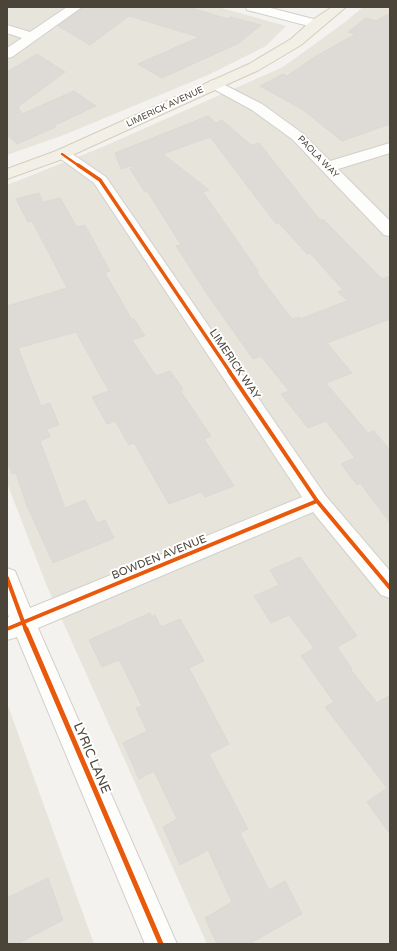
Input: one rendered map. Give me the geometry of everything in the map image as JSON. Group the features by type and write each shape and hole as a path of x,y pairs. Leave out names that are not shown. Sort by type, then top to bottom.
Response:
{"main road":[{"name":"LIMERICK AVENUE","path":"7,174 62,154 254,67 296,42 316,24 340,7"}],"street":[{"path":"7,54 76,7"},
{"path":"252,7 316,24"},
{"path":"7,29 33,37"},
{"name":"PAOLA WAY","path":"215,84 257,107 298,136 327,168 390,231"},
{"path":"327,168 390,148"},
{"name":"LIMERICK WAY","path":"62,154 100,180 317,501 390,588"},
{"name":"BOWDEN AVENUE","path":"15,625 317,501"},
{"name":"LYRIC LANE","path":"7,578 15,625 161,944"}],"shaded area":[{"path":"7,7 218,7 286,26 266,46 208,75 64,135 7,155"},
{"path":"363,7 390,7 390,944 207,944 46,584 7,483 7,185 100,148 283,67"},
{"path":"7,703 94,944 7,944"}],"building":[{"path":"83,7 188,7 228,19 231,17 261,25 239,43 162,78 138,64 199,37 129,16 90,45 58,26"},
{"path":"390,13 390,124 342,141 303,110 260,86 283,74 287,76 316,56 356,34 348,32 366,18 376,21"},
{"path":"37,54 65,72 18,107 22,114 74,91 96,106 53,126 56,127 17,144 7,135 7,72"},
{"path":"208,116 216,123 222,120 251,145 259,143 320,220 323,219 382,279 390,276 390,319 327,343 352,373 326,383 368,433 374,431 390,450 390,523 360,483 357,485 341,464 355,458 326,421 308,428 281,394 289,391 261,356 253,359 207,294 176,246 181,245 148,192 145,192 130,169 132,167 130,166 121,169 115,153","holes":["210,137 276,224 279,223 307,254 310,253 343,290 338,292 347,301 300,319 299,317 292,319 257,273 259,272 203,192 209,190 163,154"]},
{"path":"39,193 43,202 60,198 77,227 85,225 110,271 105,273 132,320 134,319 145,336 132,340 156,376 170,371 183,389 180,390 211,436 204,439 234,486 205,497 201,492 169,504 134,443 129,445 115,421 107,424 92,397 109,391 76,332 18,348 41,406 50,403 59,425 47,429 50,437 40,441 65,508 85,500 97,523 105,520 114,538 53,563 27,506 16,473 12,474 7,461 7,306 67,288 32,221 28,222 16,199"},
{"path":"300,557 357,636 337,647 352,669 351,670 377,703 390,695 390,834 367,802 387,788 325,707 334,702 301,656 314,648 289,615 271,623 254,596 279,585 270,570"},
{"path":"150,613 152,617 155,615 161,627 180,619 204,661 189,668 229,744 209,754 248,829 240,833 269,890 285,881 302,914 249,944 217,944 205,918 232,902 208,850 180,865 163,827 177,819 154,771 139,779 123,743 147,731 136,708 142,706 120,661 116,661 102,667 89,640"},
{"path":"48,878 63,920 17,944 7,944 7,898"}],"cycle path":[{"path":"62,154 100,180 317,501 390,588"},
{"path":"7,629 317,501"},
{"path":"7,578 23,622 161,944"}]}
